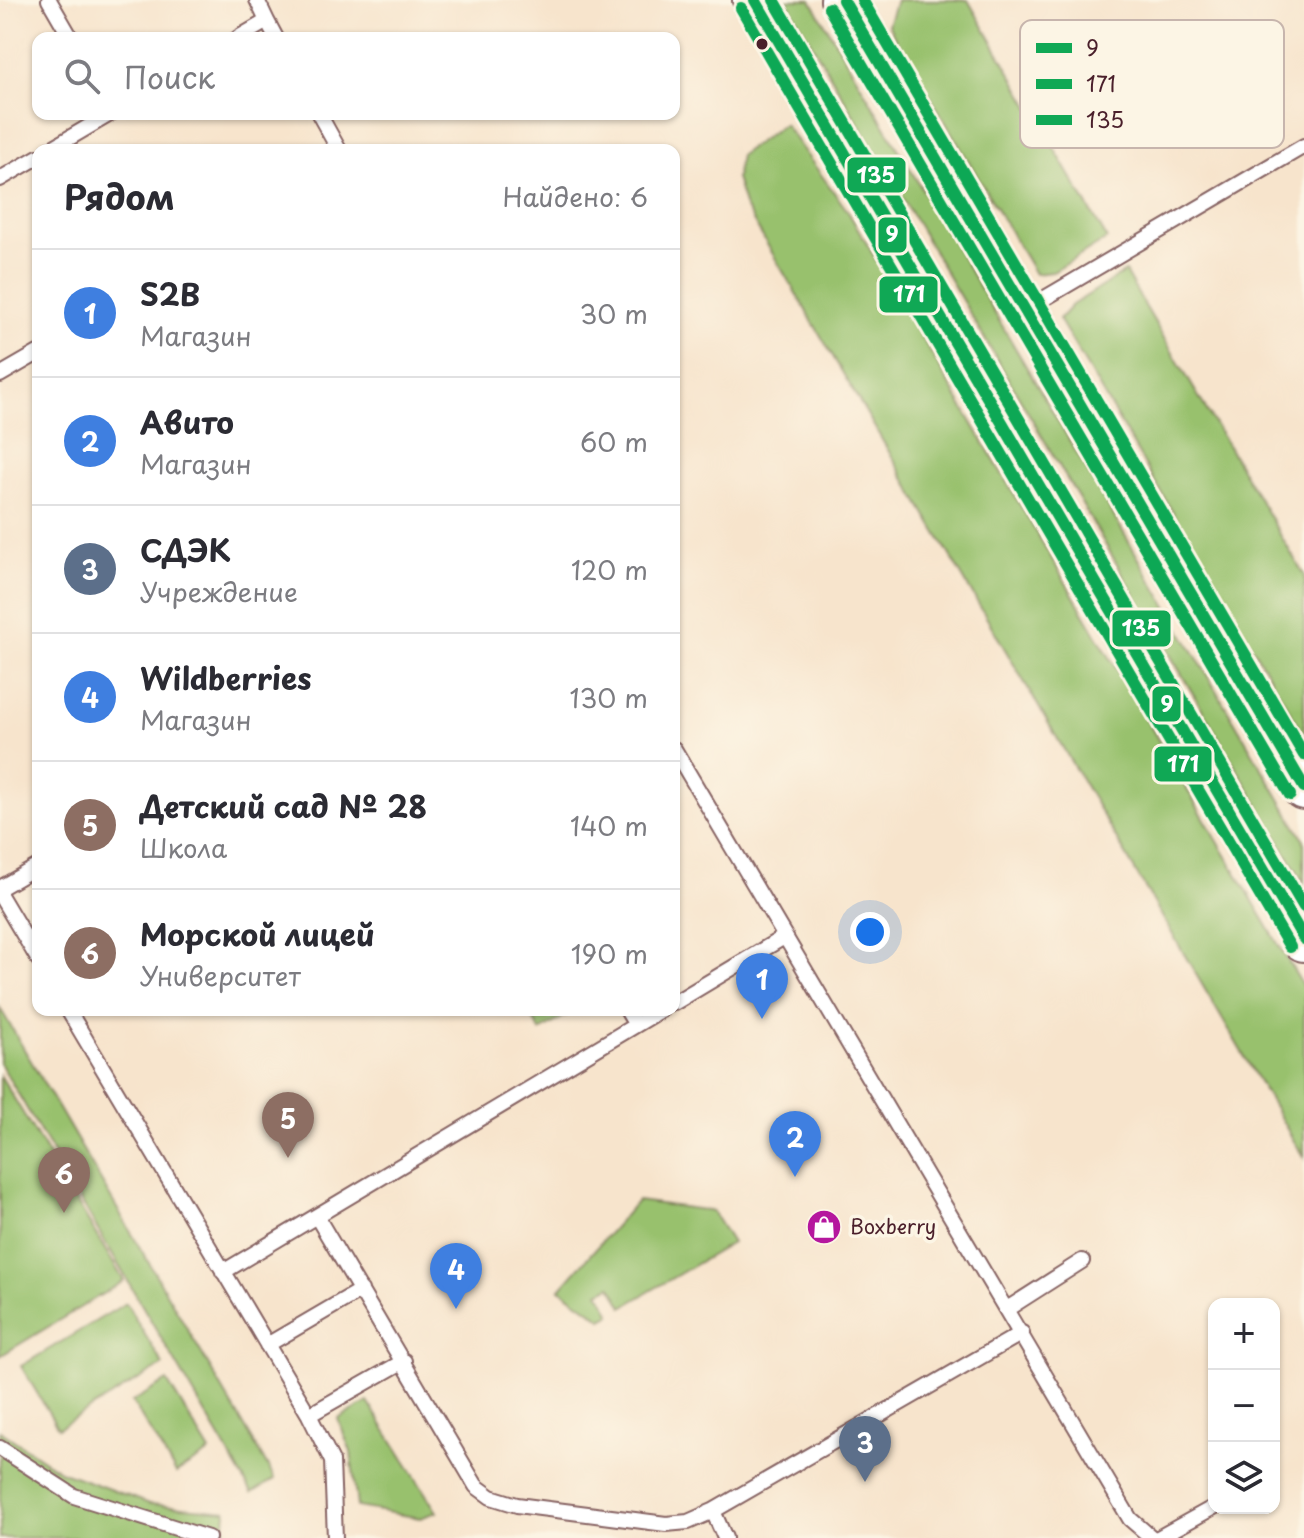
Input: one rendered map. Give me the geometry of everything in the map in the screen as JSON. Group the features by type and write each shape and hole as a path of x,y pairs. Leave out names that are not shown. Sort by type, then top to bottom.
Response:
{"main road":[{"path":"755,0 1304,939"},
{"path":"851,3 1024,310 1300,771"}],"lane":[{"path":"49,0 68,32"},
{"path":"257,0 273,32"},
{"path":"248,32 267,21"},
{"path":"59,144 100,120"},
{"path":"322,120 336,144"},
{"path":"1024,310 1304,146"},
{"path":"0,179 32,160"},
{"path":"0,375 32,356"},
{"path":"680,759 1130,1519 1155,1538 1208,1510"},
{"path":"0,888 32,869"},
{"path":"0,895 32,949"},
{"path":"680,999 784,937"},
{"path":"72,1016 309,1415 332,1461 335,1538"},
{"path":"631,1016 636,1025"},
{"path":"223,1272 651,1016"},
{"path":"317,1217 476,1486 491,1497 517,1505 666,1524 688,1522 713,1511 1022,1333"},
{"path":"1007,1309 1082,1261"},
{"path":"267,1345 361,1290"},
{"path":"309,1415 404,1361"},
{"path":"0,1448 74,1496 208,1538"},
{"path":"713,1511 725,1538"}],"green space":[{"path":"786,0 811,0 1304,840 1304,883"},
{"path":"896,0 968,0 1020,89 1020,148 1054,148 1107,239 1053,272 1035,274 888,25"},
{"path":"784,124 847,210 1304,988 1304,1158 744,205 736,178 740,155"},
{"path":"1125,272 1304,575 1304,735 1059,319 1072,305"},
{"path":"0,1008 275,1479 252,1493 0,1063"},
{"path":"531,1016 565,1016 540,1031"},
{"path":"0,1075 124,1281 0,1356"},
{"path":"637,1201 712,1211 732,1243 623,1307 611,1286 599,1292 611,1314 602,1319 560,1289"},
{"path":"126,1303 163,1365 58,1428 21,1366"},
{"path":"167,1381 210,1452 176,1473 132,1402"},
{"path":"368,1402 437,1512 420,1518 357,1507 351,1452 338,1419"},
{"path":"0,1431 60,1471 150,1504 226,1511 224,1538 0,1538"}],"transit line":[{"name":"9","path":"755,0 1304,939"},
{"name":"135","path":"774,0 1304,907"},
{"name":"9","path":"843,0 1304,787"},
{"name":"135","path":"862,0 1304,755"},
{"name":"171","path":"741,8 1290,947"},
{"name":"171","path":"829,8 1290,795"}],"place":[{"name":"S2B","path":"762,1019"},
{"name":"Детский сад № 28","path":"288,1158"},
{"name":"Авито","path":"795,1177"},
{"name":"Морской лицей","path":"64,1213"},
{"name":"Boxberry","path":"824,1227"},
{"name":"Wildberries","path":"456,1309"},
{"name":"СДЭК","path":"865,1482"}]}
